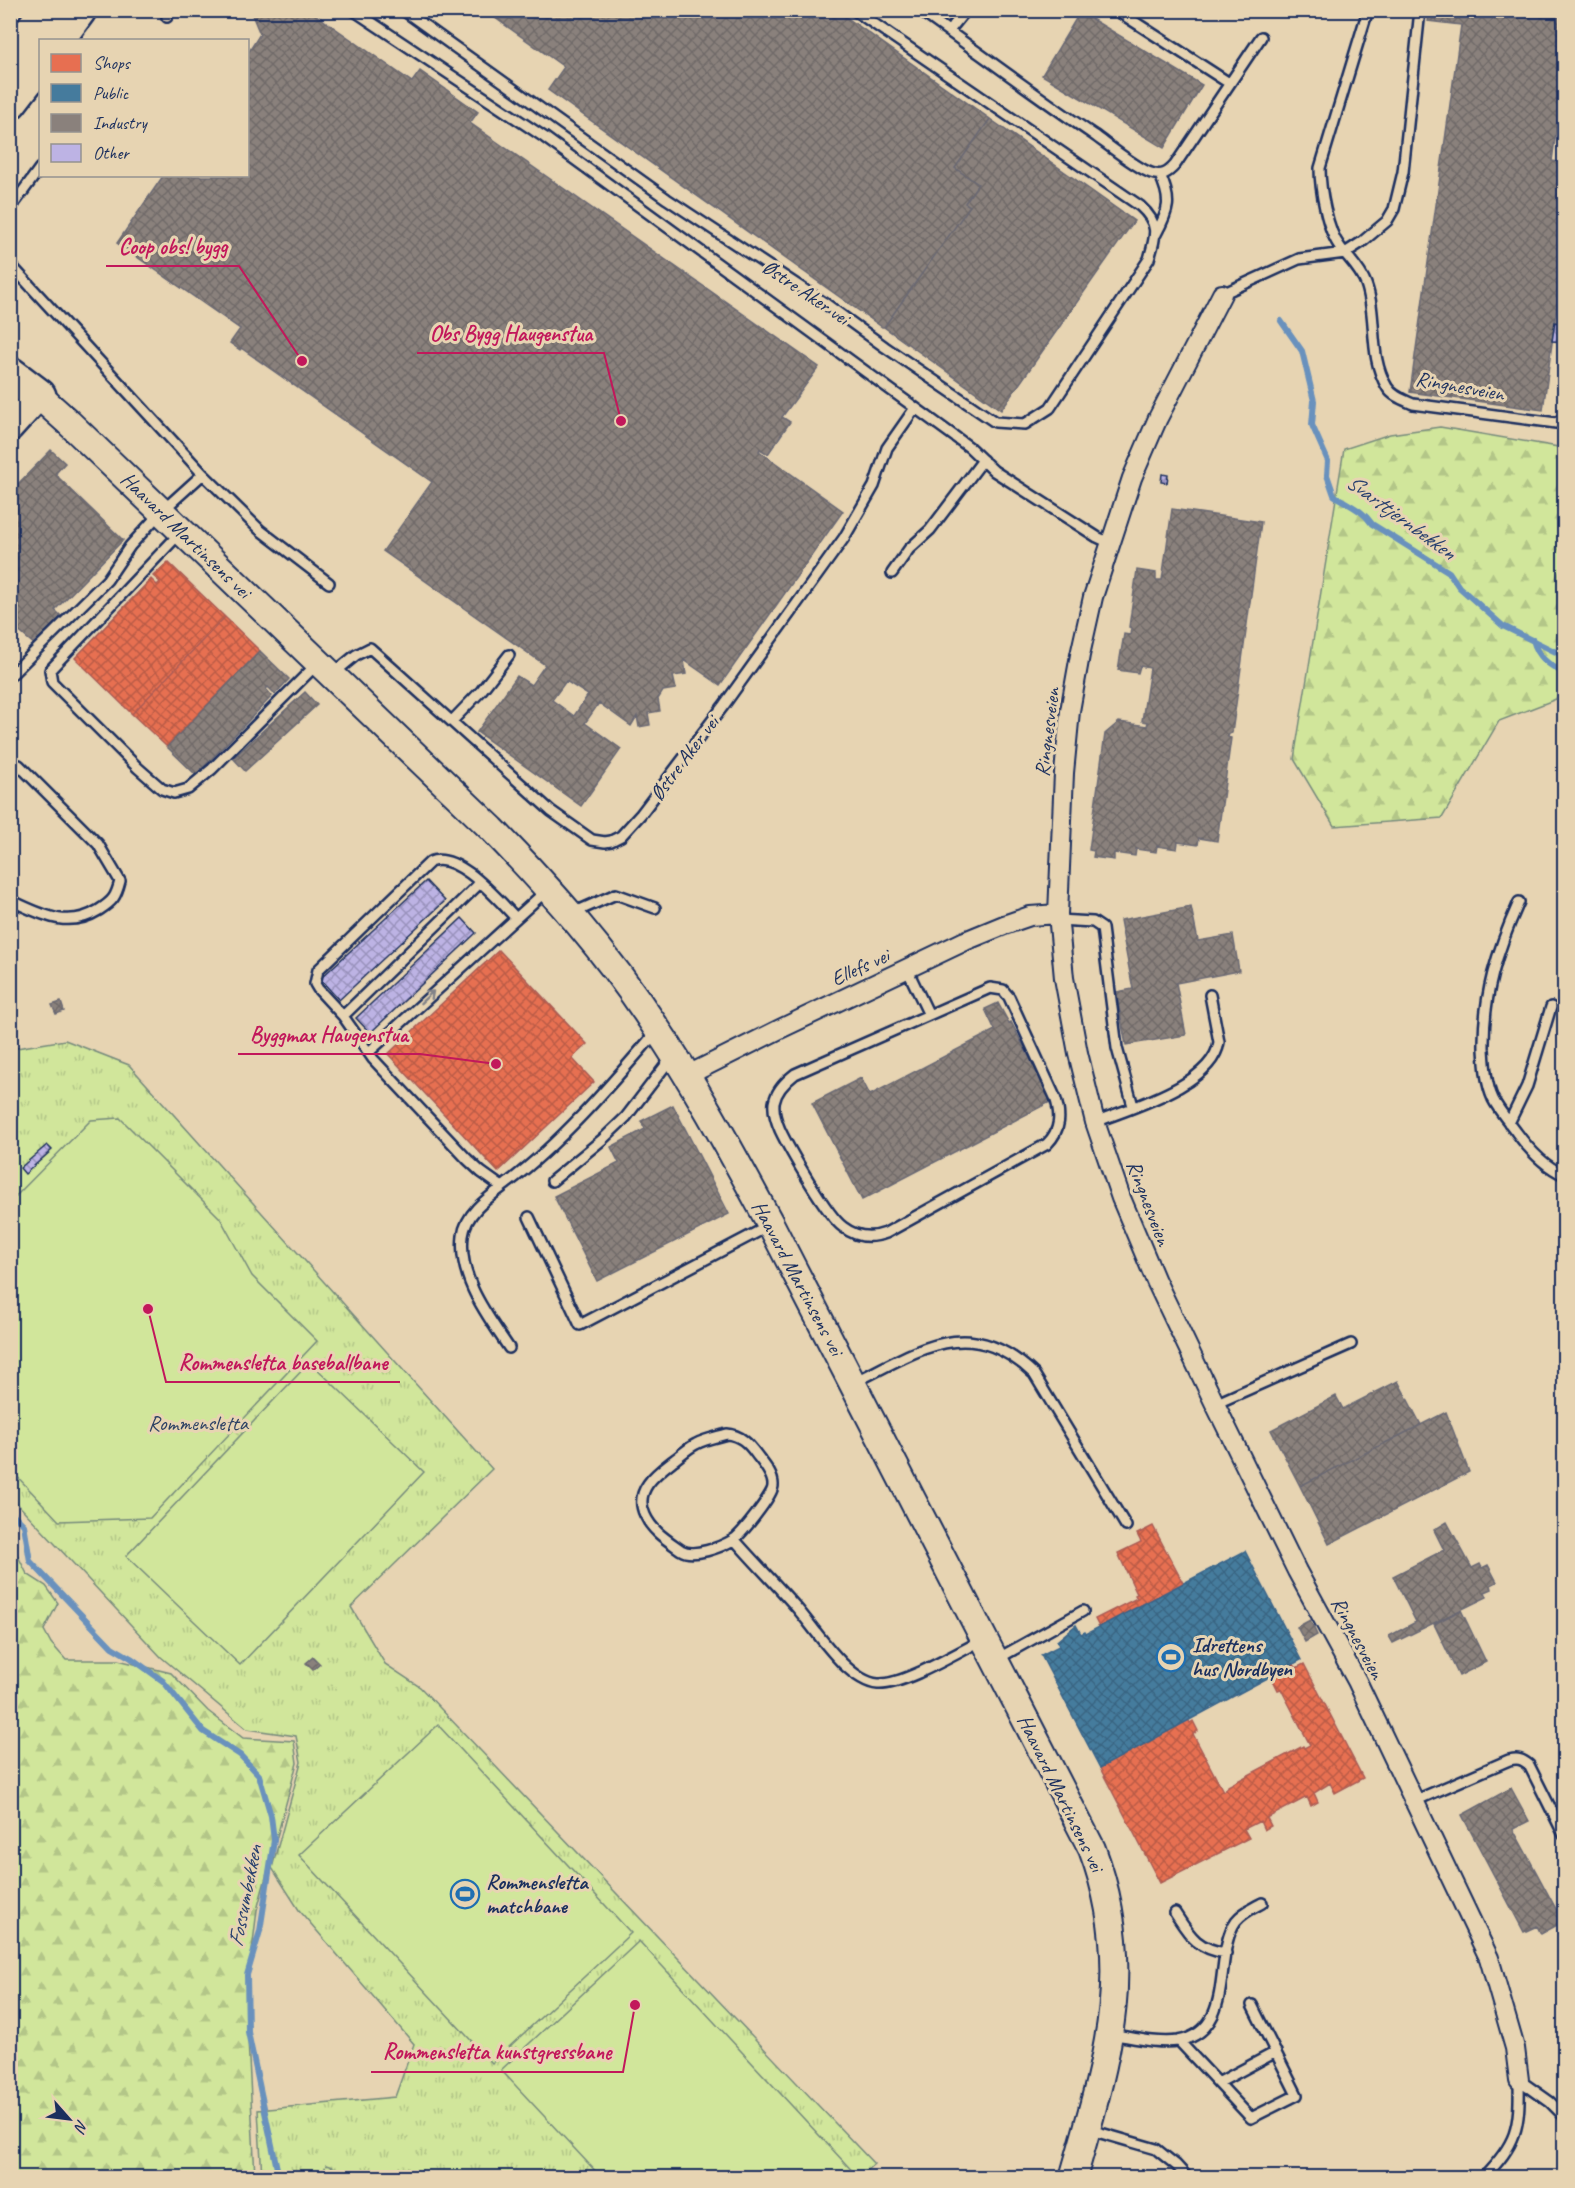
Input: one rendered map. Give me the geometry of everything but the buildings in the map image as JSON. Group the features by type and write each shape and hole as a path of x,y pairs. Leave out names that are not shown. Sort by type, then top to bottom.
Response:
{"highway":[{"path":"10,60 47,10"},
{"path":"58,39 79,10"},
{"path":"10,102 39,64"},
{"path":"10,374 39,396"}],"street":[{"name":"Ringnesveien","path":"1222,294 1158,418 1132,478 1093,597 1070,711 1064,773 1058,917 1064,978 1078,1053 1095,1122 1121,1198 1156,1281 1215,1404 1297,1571 1357,1681 1489,1958 1515,2048 1519,2080"},
{"path":"10,428 39,396"},
{"name":"Haavard Martinsens vei","path":"39,396 69,422 492,829 548,889 620,976 658,1030 725,1141 771,1225 990,1650 1092,1850 1102,1876 1112,1924 1115,1982 1110,2034 1073,2178"},
{"name":"Ellefs vei","path":"680,1066 780,1029 1004,925 1030,916 1058,917"}],"lane":[{"name":"Østre Aker vei","path":"352,10 544,137 969,447 994,471 1096,537 1110,543"},
{"name":"Østre Aker vei","path":"403,10 667,199 823,302 995,422 1025,424 1050,408 1149,259 1169,203 1160,175"},
{"path":"919,10 1106,144 1150,173 1160,175 1169,172 1175,165 1261,37"},
{"path":"949,31 966,10"},
{"path":"1116,10 1229,83"},
{"name":"Ringnesveien","path":"1368,10 1320,168 1320,179 1332,231 1338,245 1358,269 1366,284 1376,357 1382,378 1390,392 1413,404 1556,423 1564,418"},
{"path":"1222,294 1299,259 1345,253 1387,221 1394,209 1403,172 1419,10"},
{"path":"858,11 1140,206 1149,214 1154,224 1155,237"},
{"path":"10,210 39,169"},
{"path":"10,264 203,474 260,530 329,583"},
{"name":"Østre Aker vei","path":"325,669 370,648 551,811 592,840 605,842 621,836 641,814 724,705 844,538 874,486 887,448 915,408"},
{"path":"892,573 909,549 930,530 983,460"},
{"path":"10,676 106,580 130,546 161,512 203,474"},
{"path":"181,531 50,670 52,682 138,768 162,789 174,793 188,789 325,669"},
{"path":"452,722 481,691 509,655"},
{"path":"10,773 20,765 98,844 120,881 117,895 107,905 92,915 73,921 57,920 10,900"},
{"path":"502,1187 467,1159 373,1059 343,1016 315,984 318,970 430,862 436,859 446,860 469,873 516,918"},
{"path":"343,1016 480,883"},
{"path":"369,1052 548,889"},
{"path":"571,914 616,894 654,908"},
{"path":"1519,902 1491,973 1486,1000 1485,1067 1493,1098 1533,1155 1564,1175"},
{"path":"1058,917 1093,922 1102,928 1117,1048 1133,1106"},
{"path":"907,969 929,1015"},
{"path":"990,988 1003,990 1015,1008 1055,1097 1059,1127 1047,1144 886,1233 874,1238 850,1232 832,1218 780,1130 774,1113 774,1102 786,1081 795,1074 929,1015 990,988"},
{"path":"1095,1122 1185,1083 1209,1065 1218,1050 1219,1042 1210,995"},
{"path":"1509,1122 1527,1086 1551,1006"},
{"path":"509,1348 474,1291 466,1273 462,1237 470,1218 493,1194 537,1160 617,1078 658,1030"},
{"path":"552,1181 603,1139 680,1066"},
{"path":"529,1217 580,1325 771,1225"},
{"path":"853,1383 917,1351 940,1344 961,1340 983,1342 1001,1349 1020,1361 1034,1374 1126,1526"},
{"path":"1215,1404 1351,1344"},
{"path":"727,1434 735,1434 746,1442 773,1481 769,1498 734,1539 697,1554 685,1553 658,1534 645,1516 642,1505 644,1491 651,1478 697,1443 727,1434"},
{"path":"734,1539 796,1606 837,1657 863,1680 878,1684 899,1681 990,1650 1083,1611"},
{"path":"1414,1801 1516,1758 1529,1765 1564,1835"},
{"path":"1110,2034 1149,2040 1179,2041 1197,2032 1213,2015 1223,1980 1228,1937 1237,1920 1244,1913 1262,1903"},
{"path":"1176,1913 1191,1937 1200,1945 1212,1951 1226,1953"},
{"path":"1179,2041 1251,2118 1298,2095 1252,2005"},
{"path":"1218,2083 1276,2052"},
{"path":"1519,2080 1550,2102 1564,2116"},
{"path":"1483,2178 1502,2159 1517,2130 1520,2113 1519,2080"},
{"path":"1087,2129 1156,2149 1188,2178"}],"green space":[{"path":"1440,427 1564,448 1564,696 1499,721 1442,818 1334,826 1294,759 1344,449 1390,434"},
{"name":"Rommensletta","path":"65,1040 129,1065 492,1469 351,1607 385,1664 420,1687 874,2164 858,2178 262,2177 258,2110 395,2097 414,2044 299,1910 272,1868 301,1762 296,1736 247,1729 161,1657 11,1497 11,1049"},
{"path":"120,1118 220,1218 252,1276 317,1341 150,1518 59,1521 11,1470 11,1201 91,1120"},
{"path":"310,1362 424,1472 240,1665 126,1556"},
{"path":"11,1542 27,1574 46,1586 58,1603 44,1630 51,1643 66,1660 118,1660 171,1673 208,1711 243,1738 294,1741 297,1763 257,1910 246,2000 255,2177 11,2177"},
{"name":"Rommensletta matchbane","path":"438,1725 631,1933 492,2063 299,1855"},
{"path":"639,1941 856,2177 601,2177 501,2070"},
{"path":"326,2165 363,2177 322,2177"}],"waterway":[{"name":"Svarttjernbekken","path":"1281,321 1302,351 1314,401 1312,425 1328,461 1327,475 1334,495 1359,511 1372,524 1449,572 1459,587 1503,626 1564,656"},
{"name":"Svarttjernbekken","path":"1533,640 1538,652 1545,660 1564,673"},
{"name":"Fossumbekken","path":"10,1511 24,1525 30,1561 112,1647 163,1681 203,1731 240,1755 259,1775 271,1816 274,1840 260,1931 247,1975 248,2032 279,2178"}],"place":[{"name":"Coop obs! bygg","path":"302,361"},
{"name":"Obs Bygg Haugenstua","path":"621,421"},
{"name":"Byggmax Haugenstua","path":"496,1064"},
{"name":"Rommensletta baseballbane","path":"148,1309"},
{"name":"Idrettens hus Nordbyen","path":"1171,1657"},
{"name":"Rommensletta matchbane","path":"465,1894"},
{"name":"Rommensletta kunstgressbane","path":"635,2005"}]}
